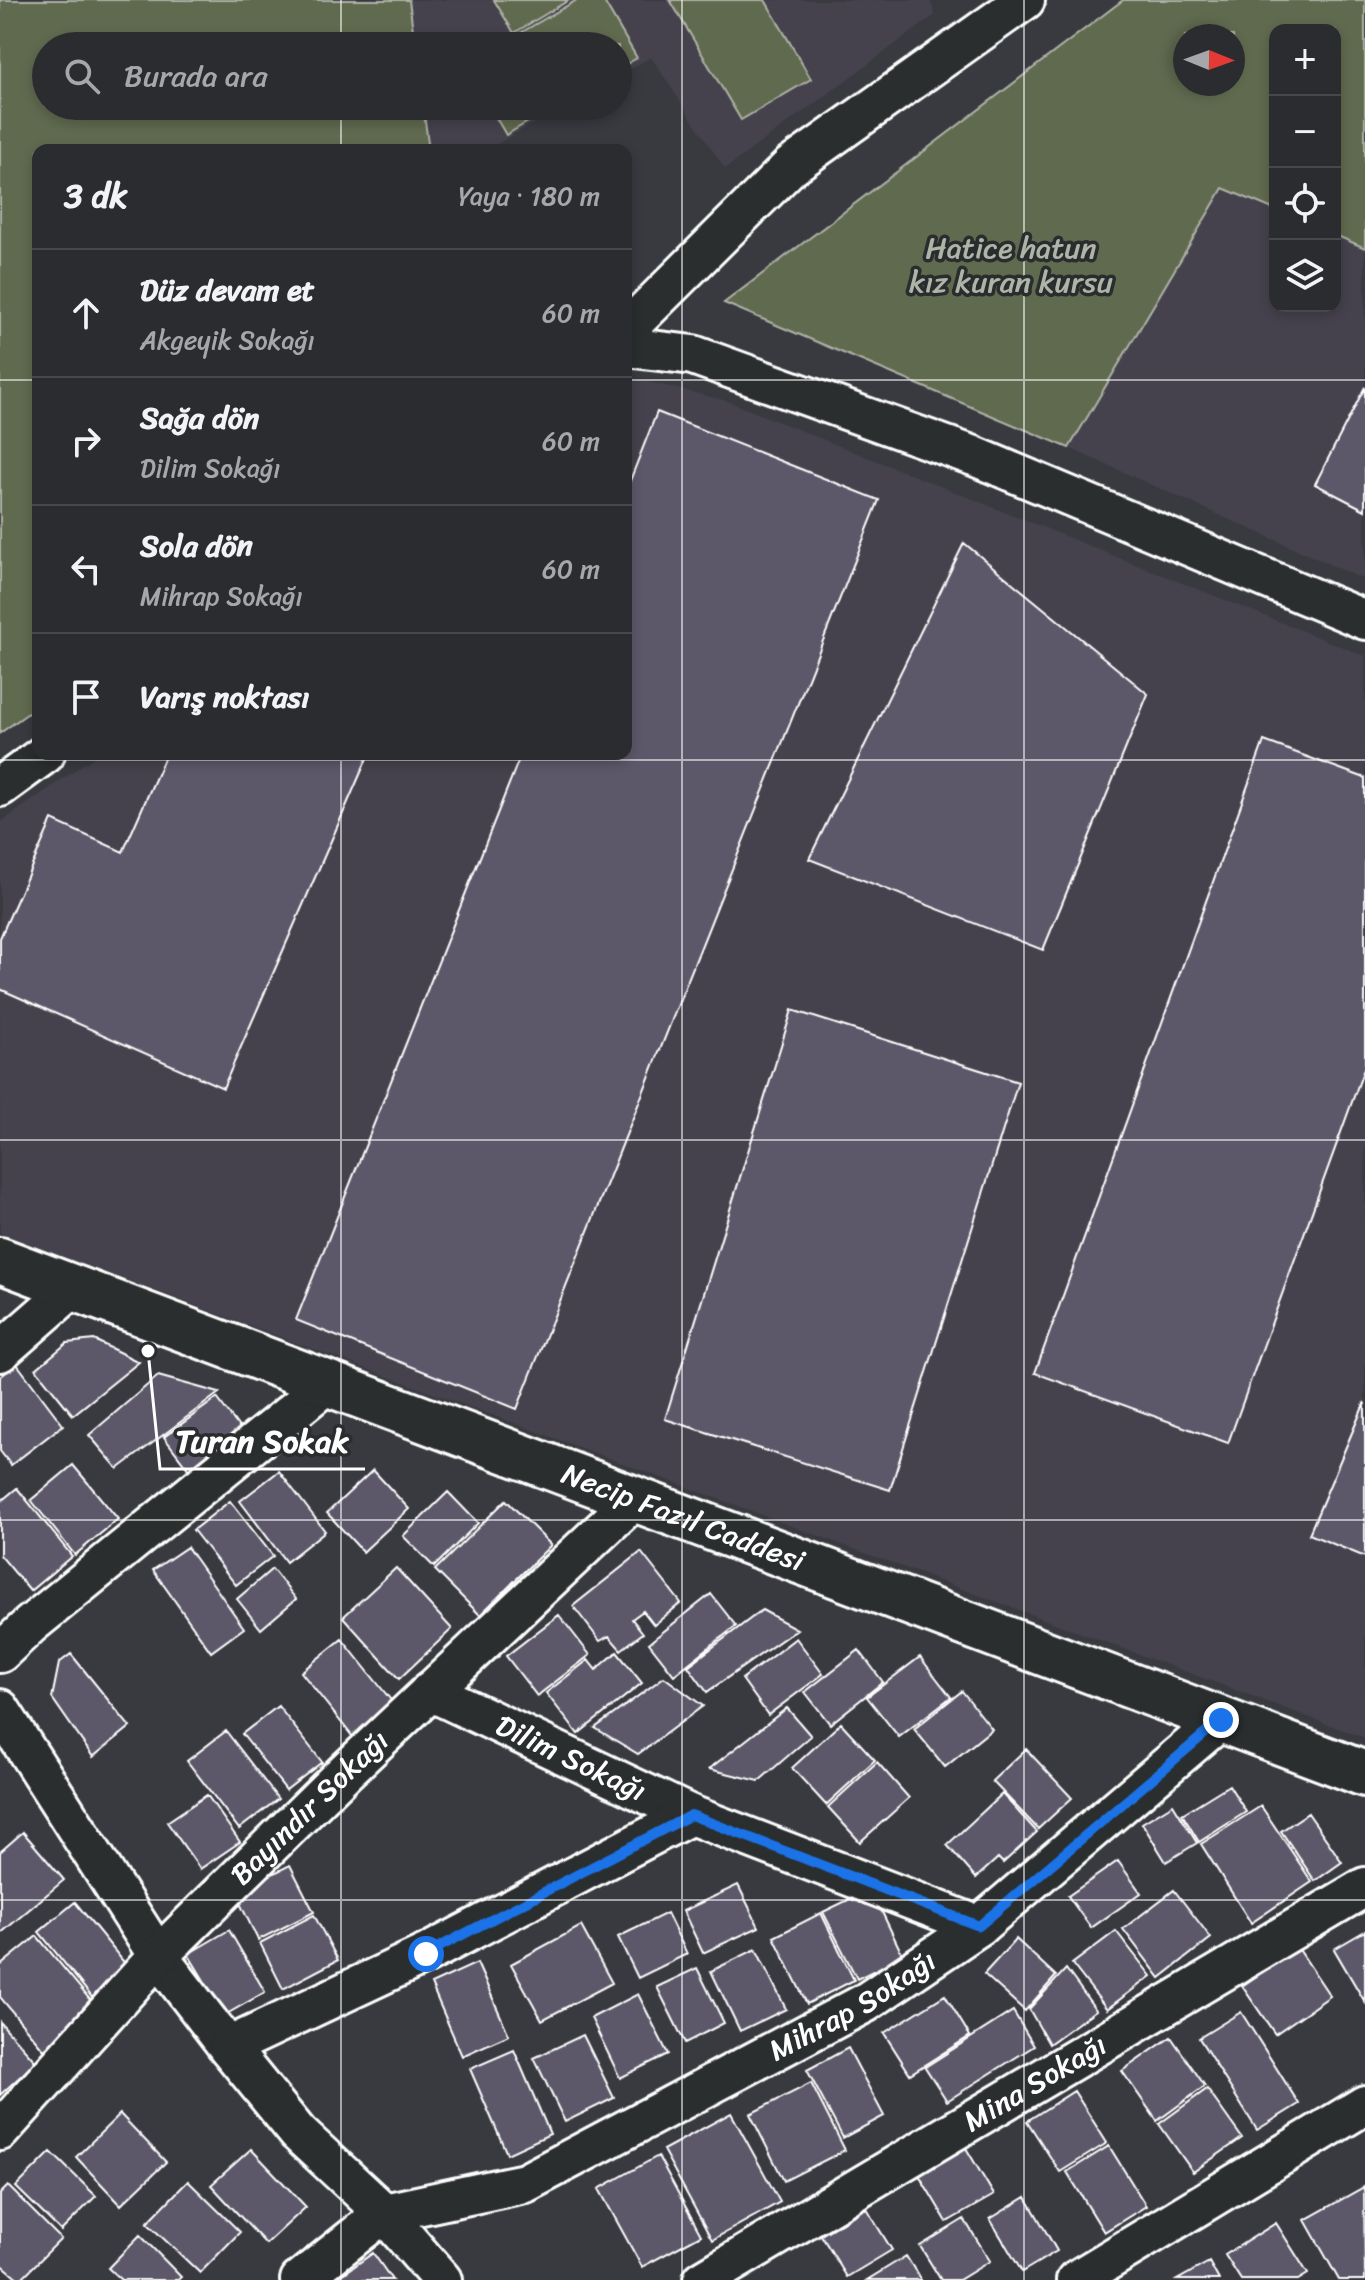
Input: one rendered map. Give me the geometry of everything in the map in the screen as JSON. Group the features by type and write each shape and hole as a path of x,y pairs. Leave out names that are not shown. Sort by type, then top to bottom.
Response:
{"street":[{"path":"632,324 791,166 1025,0"},
{"path":"632,348 693,355 974,456 1365,620"},
{"path":"0,787 37,760"},
{"name":"Necip Fazıl Caddesi","path":"0,1260 1365,1774"},
{"path":"0,1352 74,1287"},
{"path":"0,1653 30,1625 328,1383"},
{"name":"Bayındır Sokağı","path":"0,2131 158,1956 430,1691 635,1499"},
{"name":"Dilim Sokağı","path":"430,1691 691,1815 979,1926"},
{"path":"0,1709 158,1956 228,2047 298,2133 384,2213 442,2280"},
{"name":"Mihrap Sokağı","path":"384,2213 525,2183 865,2003 979,1926 1221,1720"},
{"path":"228,2047 426,1954 691,1815"},
{"name":"Mina Sokağı","path":"703,2280 1365,1887"},
{"path":"1093,2276 1365,2105"},
{"path":"300,2280 384,2213"}],"shaded area":[{"path":"409,0 930,0 935,15 725,169 651,57 632,68 632,32 413,32"},
{"path":"425,120 539,120 497,144 428,144"},
{"path":"1223,188 1269,207 1269,312 1341,312 1341,238 1365,248 1365,580 1069,448"},
{"path":"632,379 727,401 1365,656 1365,1738 0,1233 0,823 89,760 632,760"}],"green space":[{"path":"0,0 409,0 413,32 32,32 32,120 425,120 428,144 32,144 32,710 0,733"},
{"path":"494,0 569,0 516,32"},
{"path":"577,0 603,0 622,32 522,32"},
{"path":"670,0 765,0 811,79 741,120"},
{"name":"Hatice hatun kız kuran kursu","path":"1123,0 1365,0 1365,248 1341,238 1341,24 1269,24 1269,207 1223,188 1069,448 724,303"},
{"path":"497,120 531,120 506,135"}],"building":[{"path":"1365,387 1365,510 1315,484"},
{"path":"657,412 879,500 517,1409 296,1320 519,760 632,760 632,476"},
{"path":"964,543 1148,694 1043,950 809,859"},
{"path":"1264,741 1365,778 1365,1066 1228,1443 1035,1373"},
{"path":"163,760 366,760 223,1088 0,989 0,938 52,820 123,852"},
{"path":"792,1010 1018,1082 890,1490 665,1419"},
{"path":"94,1340 139,1362 73,1415 36,1369 67,1343"},
{"path":"17,1364 63,1425 11,1465 0,1451 0,1377"},
{"path":"158,1376 219,1393 118,1469 89,1435"},
{"path":"217,1398 244,1434 192,1474 164,1437"},
{"path":"1365,1402 1365,1557 1309,1534"},
{"path":"73,1465 118,1519 75,1555 31,1500"},
{"path":"373,1470 409,1509 363,1552 327,1513"},
{"path":"279,1471 325,1531 286,1562 240,1501"},
{"path":"17,1488 72,1556 30,1591 0,1555 0,1502"},
{"path":"448,1492 478,1523 434,1567 403,1536"},
{"path":"506,1500 551,1545 480,1615 435,1570"},
{"path":"230,1501 273,1556 236,1585 193,1530"},
{"path":"187,1547 244,1628 211,1652 153,1570"},
{"path":"641,1552 681,1603 654,1625 643,1611 632,1619 643,1633 621,1650 609,1636 600,1641 573,1606"},
{"path":"396,1568 452,1629 399,1679 343,1617"},
{"path":"272,1569 296,1599 261,1629 237,1599"},
{"path":"711,1594 736,1626 674,1675 649,1643"},
{"path":"762,1610 797,1629 707,1692 688,1666"},
{"path":"559,1615 590,1655 537,1696 506,1656"},
{"path":"796,1638 823,1674 768,1715 742,1679"},
{"path":"342,1639 394,1704 353,1737 301,1672"},
{"path":"859,1650 883,1682 830,1724 805,1692"},
{"path":"617,1652 642,1683 578,1734 546,1693 588,1660 596,1670"},
{"path":"71,1654 130,1727 93,1757 52,1698 59,1663"},
{"path":"920,1657 951,1697 899,1737 867,1697"},
{"path":"664,1677 703,1706 638,1754 595,1728"},
{"path":"962,1691 992,1729 945,1767 914,1729"},
{"path":"278,1706 322,1762 286,1790 242,1734"},
{"path":"787,1708 811,1736 759,1781 709,1769"},
{"path":"841,1723 875,1760 826,1805 792,1768"},
{"path":"226,1731 278,1799 239,1829 187,1761"},
{"path":"1026,1749 1072,1798 1038,1829 992,1781"},
{"path":"877,1762 909,1798 860,1842 828,1807"},
{"path":"1229,1785 1246,1812 1199,1842 1182,1814"},
{"path":"1002,1794 1037,1832 1003,1863 998,1858 976,1878 947,1845"},
{"path":"207,1795 240,1842 200,1869 167,1822"},
{"path":"1173,1804 1197,1843 1166,1862 1142,1823"},
{"path":"1261,1806 1312,1882 1251,1923 1201,1844"},
{"path":"1308,1813 1342,1862 1315,1881 1281,1831"},
{"path":"23,1832 64,1880 0,1934 0,1852"},
{"path":"1118,1861 1141,1893 1091,1928 1068,1896"},
{"path":"290,1865 314,1912 258,1940 235,1893"},
{"path":"738,1885 759,1927 703,1953 683,1911"},
{"path":"871,1889 903,1956 857,1979 823,1912"},
{"path":"1174,1890 1211,1938 1160,1978 1123,1929"},
{"path":"75,1902 136,1977 99,2006 39,1932"},
{"path":"667,1913 687,1954 638,1978 618,1937"},
{"path":"821,1913 854,1980 807,2004 774,1937"},
{"path":"314,1915 338,1960 283,1989 260,1943"},
{"path":"581,1926 612,1983 542,2020 511,1964"},
{"path":"229,1930 265,1992 225,2015 188,1954"},
{"path":"1116,1931 1151,1976 1107,2009 1072,1964"},
{"path":"1365,1931 1365,2002 1334,1949"},
{"path":"37,1936 97,2008 44,2050 0,1997 0,1966"},
{"path":"1016,1939 1056,1976 1025,2011 984,1974"},
{"path":"1298,1948 1330,1996 1275,2034 1242,1986"},
{"path":"756,1949 786,2009 740,2031 711,1971"},
{"path":"477,1963 509,2035 462,2056 431,1984"},
{"path":"697,1968 724,2023 685,2043 657,1987"},
{"path":"1066,1969 1096,2010 1049,2044 1029,2009"},
{"path":"638,1994 668,2054 620,2078 591,2018"},
{"path":"945,1995 970,2036 910,2074 884,2033"},
{"path":"1013,2011 1034,2046 947,2101 925,2067"},
{"path":"1241,2012 1299,2104 1257,2130 1199,2038"},
{"path":"0,2022 36,2062 0,2095"},
{"path":"583,2035 614,2098 565,2122 534,2058"},
{"path":"1171,2037 1205,2086 1157,2121 1122,2071"},
{"path":"848,2048 884,2116 843,2138 807,2070"},
{"path":"514,2050 550,2134 507,2154 470,2069"},
{"path":"811,2083 845,2150 784,2181 750,2114"},
{"path":"1207,2089 1242,2138 1193,2172 1159,2124"},
{"path":"1074,2091 1107,2143 1060,2172 1027,2121"},
{"path":"731,2113 780,2202 712,2240 663,2150"},
{"path":"120,2114 166,2162 121,2205 76,2157"},
{"path":"963,2143 994,2195 947,2222 916,2170"},
{"path":"1109,2146 1146,2206 1104,2232 1067,2172"},
{"path":"251,2149 306,2207 266,2244 211,2185"},
{"path":"51,2152 96,2196 61,2231 16,2187"},
{"path":"658,2156 701,2235 642,2267 599,2189"},
{"path":"188,2181 240,2232 200,2273 147,2223"},
{"path":"8,2186 61,2239 20,2280 0,2263 0,2194"},
{"path":"1364,2187 1365,2280 1339,2280 1305,2220"},
{"path":"1026,2197 1057,2251 1022,2272 990,2219"},
{"path":"866,2208 892,2250 847,2277 821,2235"},
{"path":"964,2219 990,2261 959,2280 941,2280 920,2246"},
{"path":"1276,2223 1308,2274 1298,2280 1241,2280 1225,2255"},
{"path":"140,2235 181,2277 178,2280 121,2280 108,2268"},
{"path":"373,2253 392,2280 335,2280"},
{"path":"906,2256 921,2280 867,2280"},
{"path":"1209,2262 1219,2280 1177,2280"}],"place":[{"name":"Turan Sokak","path":"148,1351"}],"route":[{"path":"426,1954 691,1815 979,1926 1221,1720"}]}
